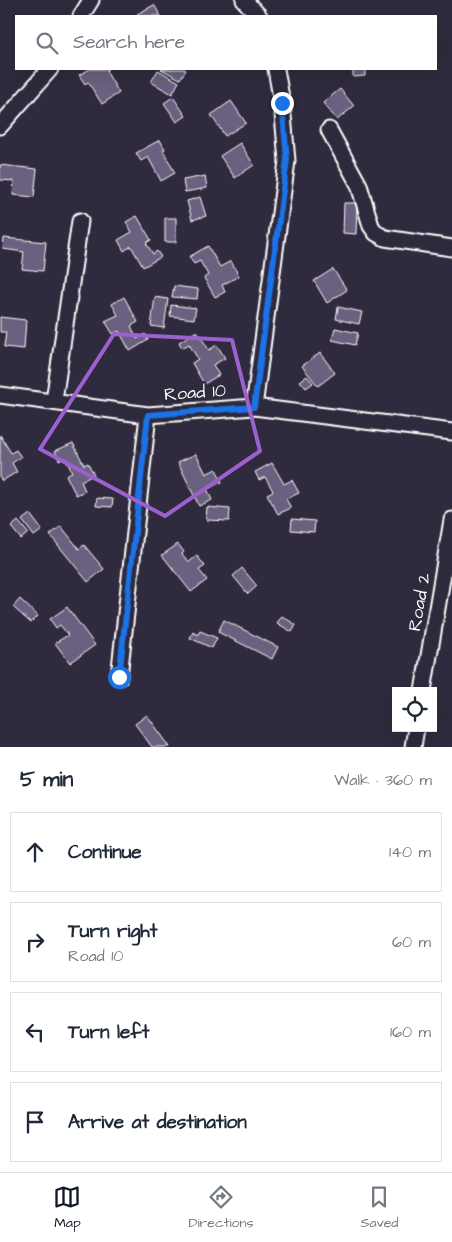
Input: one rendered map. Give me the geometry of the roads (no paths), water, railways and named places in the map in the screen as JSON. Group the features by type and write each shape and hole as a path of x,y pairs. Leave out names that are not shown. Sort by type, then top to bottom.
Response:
{"street":[{"path":"82,15 91,0"},
{"path":"244,0 258,15"},
{"path":"0,126 49,70"},
{"path":"254,407 287,160 282,103 276,70"},
{"path":"329,130 359,185 371,226 376,233 385,238 452,248"},
{"path":"54,401 80,221"},
{"name":"Road 10","path":"0,395 148,415 254,407 452,432"},
{"path":"119,677 148,415"},
{"name":"Road 2","path":"424,687 452,520"},
{"path":"413,747 415,732"}]}
